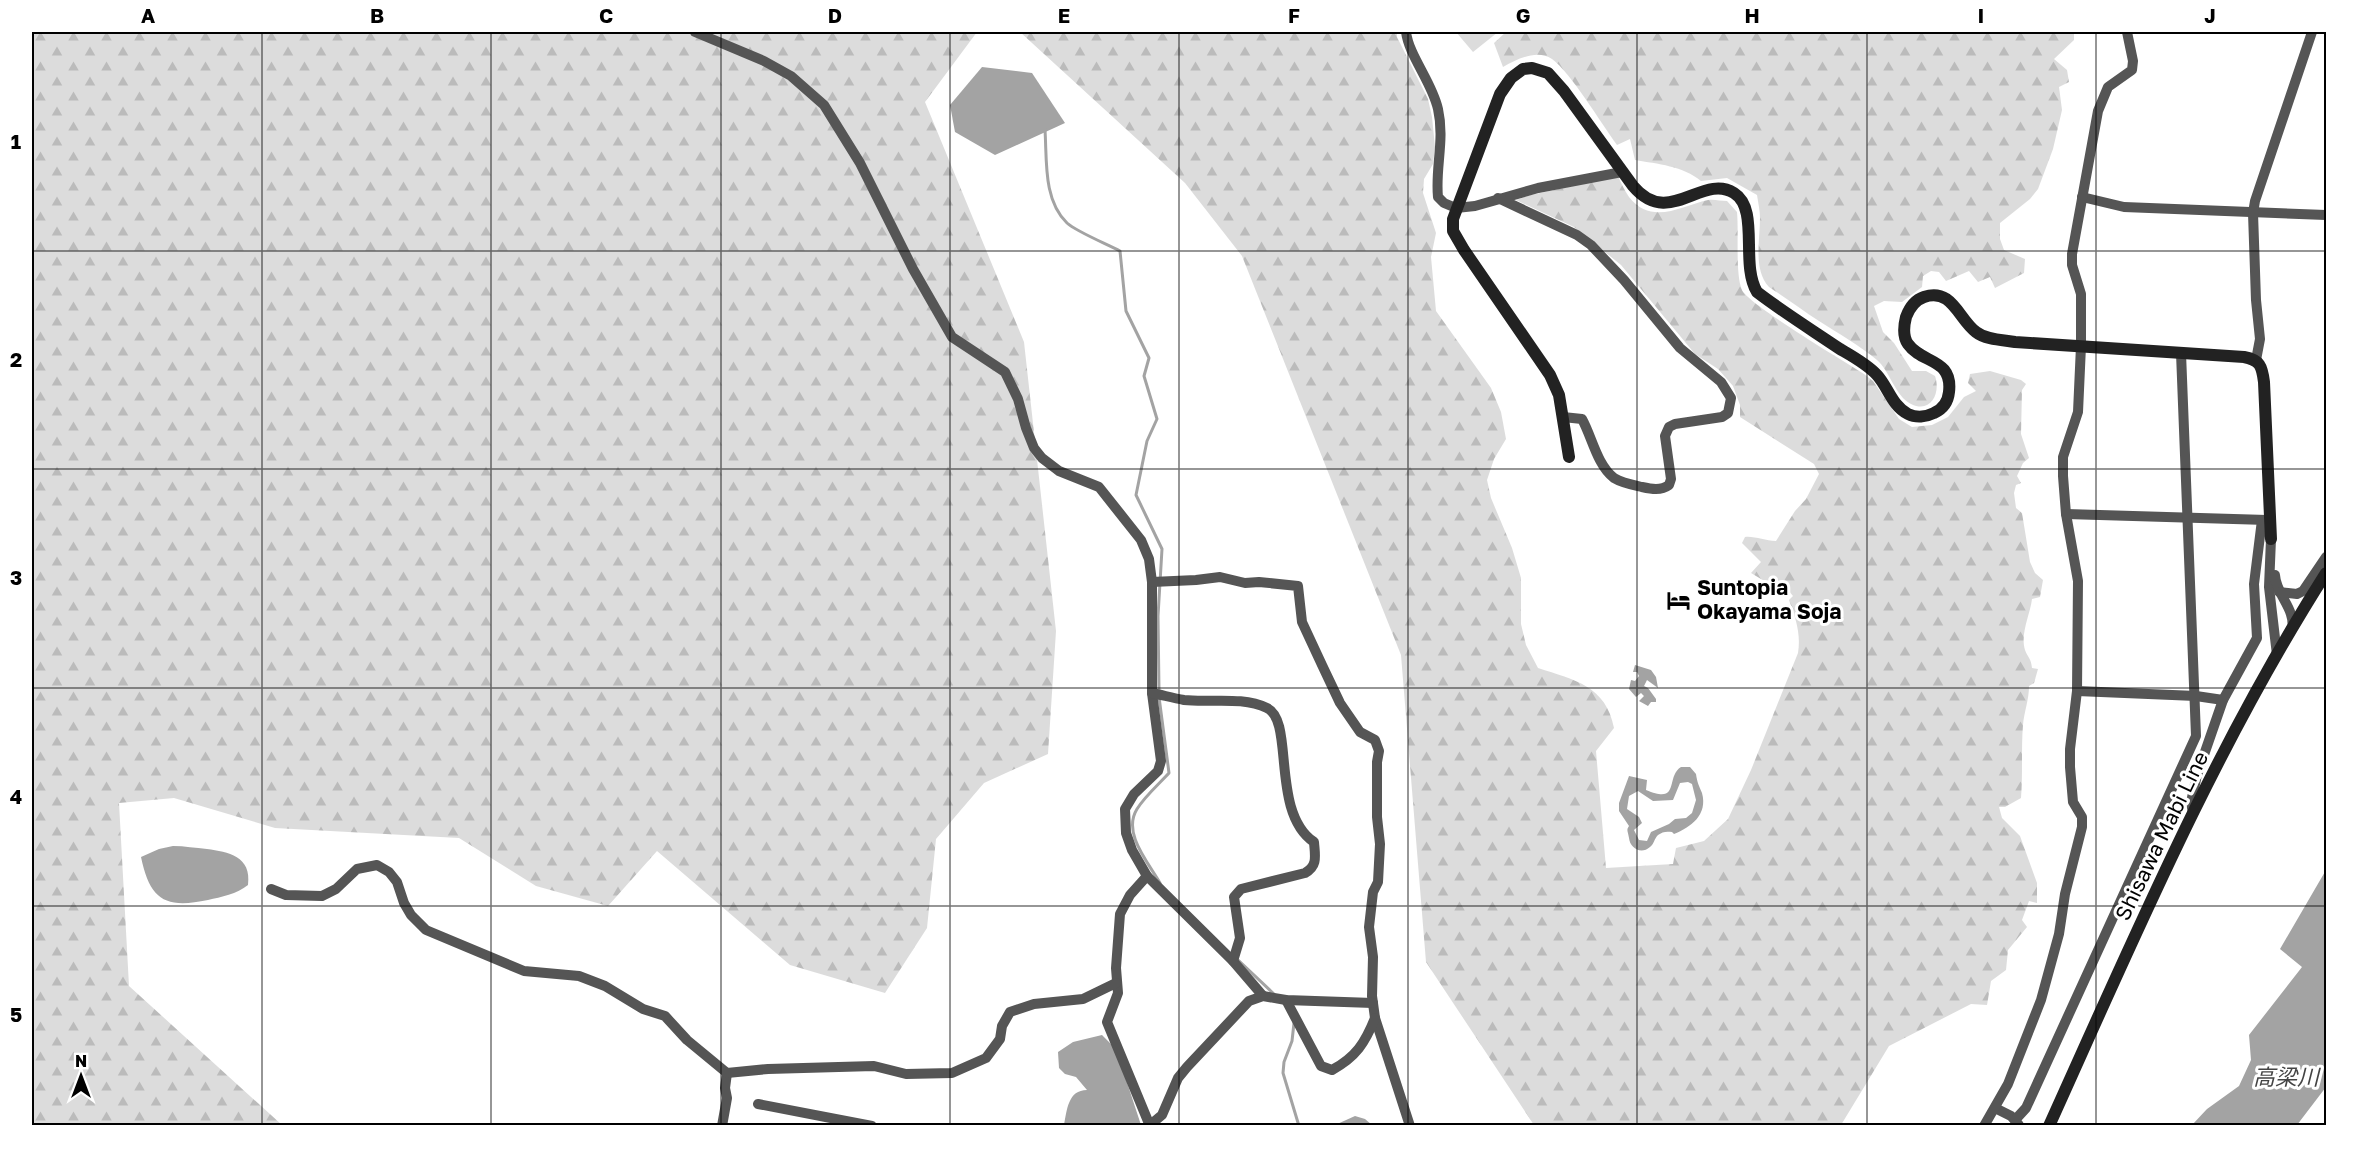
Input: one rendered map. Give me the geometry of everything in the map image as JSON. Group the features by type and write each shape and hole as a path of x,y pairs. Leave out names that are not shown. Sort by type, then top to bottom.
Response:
{"street":[{"path":"695,32 764,61 791,76 824,105 860,163 913,269 952,337 1005,372 1018,399 1034,448 1042,458 1059,471 1099,487 1141,540 1149,559 1152,582 1152,693 1161,761 1158,771 1134,794 1125,809 1126,833 1147,876 1235,956 1263,996"},
{"path":"1406,32 1410,47 1434,96 1438,111 1441,146 1437,187 1438,197 1444,203 1456,208 1475,206 1497,198 1564,182 1622,172"},
{"path":"1983,1125 1995,1108 2017,1063 2041,1000 2059,934 2065,894 2082,827 2082,817 2073,802 2070,767 2077,691 2078,581 2066,514 2063,457 2078,412 2082,346 2081,294 2072,265 2072,254 2102,98 2108,87 2132,70 2133,61 2127,32"},
{"path":"2256,360 2260,339 2256,300 2253,213 2255,201 2312,32"},
{"path":"1569,457 1559,395 1550,375 1453,231 1456,208 1500,94 1511,78 1523,69 1532,68 1548,73 1564,91 1638,192 1652,202 1664,204 1717,188 1728,190 1742,199 1748,213 1749,270 1751,282 1757,292 1877,375 1895,403 1910,415 1929,416 1938,412 1945,405 1950,391 1947,372 1908,344 1904,323 1913,304 1923,297 1946,298 1955,305 1974,331 1983,337 2015,342 2256,360 2262,367 2264,382 2266,520 2254,584 2257,638 2223,700 2197,775 2191,802 2193,813"},
{"path":"2082,197 2124,207 2326,215"},
{"path":"1497,198 1577,235 1591,245 1624,280 1680,348 1721,382 1731,398 1728,413 1722,417 1675,424 1669,427 1665,436 1671,479 1669,485 1664,489 1646,488 1614,478 1607,471 1582,419 1563,417"},
{"path":"1995,1108 2017,1123 2196,736 2181,353"},
{"path":"2066,514 2266,520"},
{"path":"2266,520 2271,539 2276,584 2295,620"},
{"path":"2271,539 2271,602 2277,656"},
{"path":"2279,592 2297,594 2303,591 2326,557"},
{"name":"Shisawa Mabi Line","path":"2049,1125 2193,813 2295,620 2326,573"},
{"path":"1152,582 1220,577 1245,583 1298,586 1302,622 1340,703 1360,732 1374,740 1379,751 1377,817 1380,844 1378,882 1373,892 1369,927 1373,957 1373,1004 1375,1018 1410,1125"},
{"path":"2271,602 2275,610 2295,620"},
{"path":"2077,691 2196,696 2223,700"},
{"path":"1152,693 1184,700 1253,704 1269,709 1276,716 1283,742 1282,763 1286,790 1298,828 1314,842 1315,861 1312,869 1305,873 1241,889 1234,897 1240,938 1235,956"},
{"path":"271,890 286,895 322,896 336,889 357,869 377,865 389,872 397,882 411,915 426,930 524,971 579,976 605,986 643,1009 665,1016 687,1040 727,1073 768,1069 874,1066 906,1074 952,1073 986,1058 1000,1039 1002,1026 1010,1012 1034,1004 1083,999 1116,983"},
{"path":"1147,876 1130,895 1120,914 1116,983 1118,993 1107,1022 1144,1116 1150,1125 1162,1115 1179,1078 1203,1047 1249,1001 1263,996 1286,1000 1373,1004"},
{"path":"1286,1000 1321,1066 1332,1070 1346,1063 1365,1042 1375,1018"},
{"path":"722,1125 727,1098 725,1088 727,1073"},
{"path":"758,1104 872,1125"}],"green space":[{"path":"32,32 977,32 925,102 1024,342 1056,631 1048,754 984,783 936,839 927,928 885,993 790,965 657,851 608,906 536,886 459,838 275,828 174,798 119,803 129,986 282,1125 32,1125"},
{"path":"1020,32 1397,32 1397,37 1428,99 1432,117 1435,147 1433,164 1424,179 1423,193 1436,233 1431,257 1436,311 1491,388 1501,412 1506,439 1494,459 1487,480 1491,498 1512,548 1521,578 1521,624 1526,645 1538,668 1576,681 1596,694 1610,714 1614,728 1596,751 1606,868 1673,864 1676,848 1704,841 1728,819 1751,770 1799,646 1797,626 1789,600 1793,596 1783,584 1766,582 1751,573 1761,562 1742,543 1745,537 1776,541 1795,511 1806,499 1819,474 1814,464 1740,417 1740,405 1733,386 1718,369 1695,354 1621,265 1574,227 1516,200 1618,176 1629,197 1647,211 1667,212 1708,200 1727,201 1737,212 1738,264 1742,290 1778,320 1873,381 1899,419 1912,427 1932,425 1948,417 1964,397 1976,391 1968,383 1970,374 1990,371 2021,380 2026,384 2022,390 2021,434 2029,458 2023,463 2017,476 2021,483 2016,485 2014,493 2016,508 2022,513 2030,562 2035,573 2043,580 2040,597 2032,599 2024,638 2025,650 2032,668 2038,669 2034,683 2029,686 2024,720 2021,798 2005,807 1999,807 2002,818 2020,836 2037,883 2037,903 2029,901 2022,920 2027,927 2008,950 2006,970 1991,981 1987,1005 1971,1004 1889,1046 1841,1125 1534,1125 1426,962 1401,655 1242,256 1185,183"},
{"path":"1456,32 1498,32 1473,52"},
{"path":"1506,32 2074,32 2074,40 2054,59 2067,70 2069,82 2059,87 2062,110 2053,149 2038,189 2030,199 2000,223 2000,239 2004,250 2025,259 2024,273 1995,288 1990,277 1978,282 1969,271 1946,281 1939,272 1931,271 1923,276 1922,287 1902,302 1884,301 1874,306 1883,332 1894,343 1912,371 1926,371 1935,376 1937,389 1933,400 1924,406 1911,404 1901,395 1877,360 1769,287 1764,280 1759,263 1760,218 1757,195 1727,178 1701,181 1678,169 1635,160 1630,139 1617,145 1577,87 1552,59 1534,55 1521,58 1503,67 1494,43"}],"water":[{"path":"982,67 1032,73 1065,123 995,155 955,132 950,105"},
{"path":"1635,665 1651,670 1656,677 1658,688 1647,680 1644,686 1656,699 1656,702 1651,702 1648,706 1639,701 1644,696 1641,693 1636,697 1629,689 1631,680 1635,681 1639,676 1637,672 1633,672"},
{"path":"1681,767 1690,767 1696,774 1703,801 1700,814 1692,824 1680,831 1674,834 1663,832 1647,849 1636,849 1630,842 1627,830 1629,826 1619,811 1619,803 1629,776 1647,780 1646,790 1664,794 1671,788 1676,771","holes":["1680,783 1692,784 1696,800 1692,813 1686,818 1675,819 1651,832 1647,841 1639,840 1634,830 1642,823 1639,817 1627,809 1629,796 1638,791 1653,801 1673,800"]},
{"path":"173,846 215,850 237,857 246,868 248,885 229,895 208,900 181,903 170,902 162,898 149,883 141,857"},
{"name":"高梁川","path":"2326,870 2326,1087 2297,1125 2192,1125 2207,1109 2239,1086 2251,1060 2249,1035 2302,967 2280,949"},
{"path":"1102,1035 1116,1049 1141,1125 1064,1125 1072,1097 1076,1093 1087,1090 1076,1077 1065,1074 1059,1068 1058,1052 1073,1042"},
{"path":"1355,1116 1365,1119 1372,1125 1335,1125"}],"waterway":[{"path":"1045,130 1048,179 1059,214 1067,223 1085,234 1120,251 1126,311 1149,358 1144,376 1157,419 1147,441 1136,495 1162,549 1158,616 1159,691"},
{"path":"1159,697 1169,773 1137,809 1133,818 1133,828 1138,847 1160,883"},
{"path":"1237,959 1274,994"},
{"path":"1294,1023 1292,1041 1284,1062 1283,1073 1299,1126"}],"place":[{"name":"Suntopia Okayama Soja","path":"1679,600"}]}
